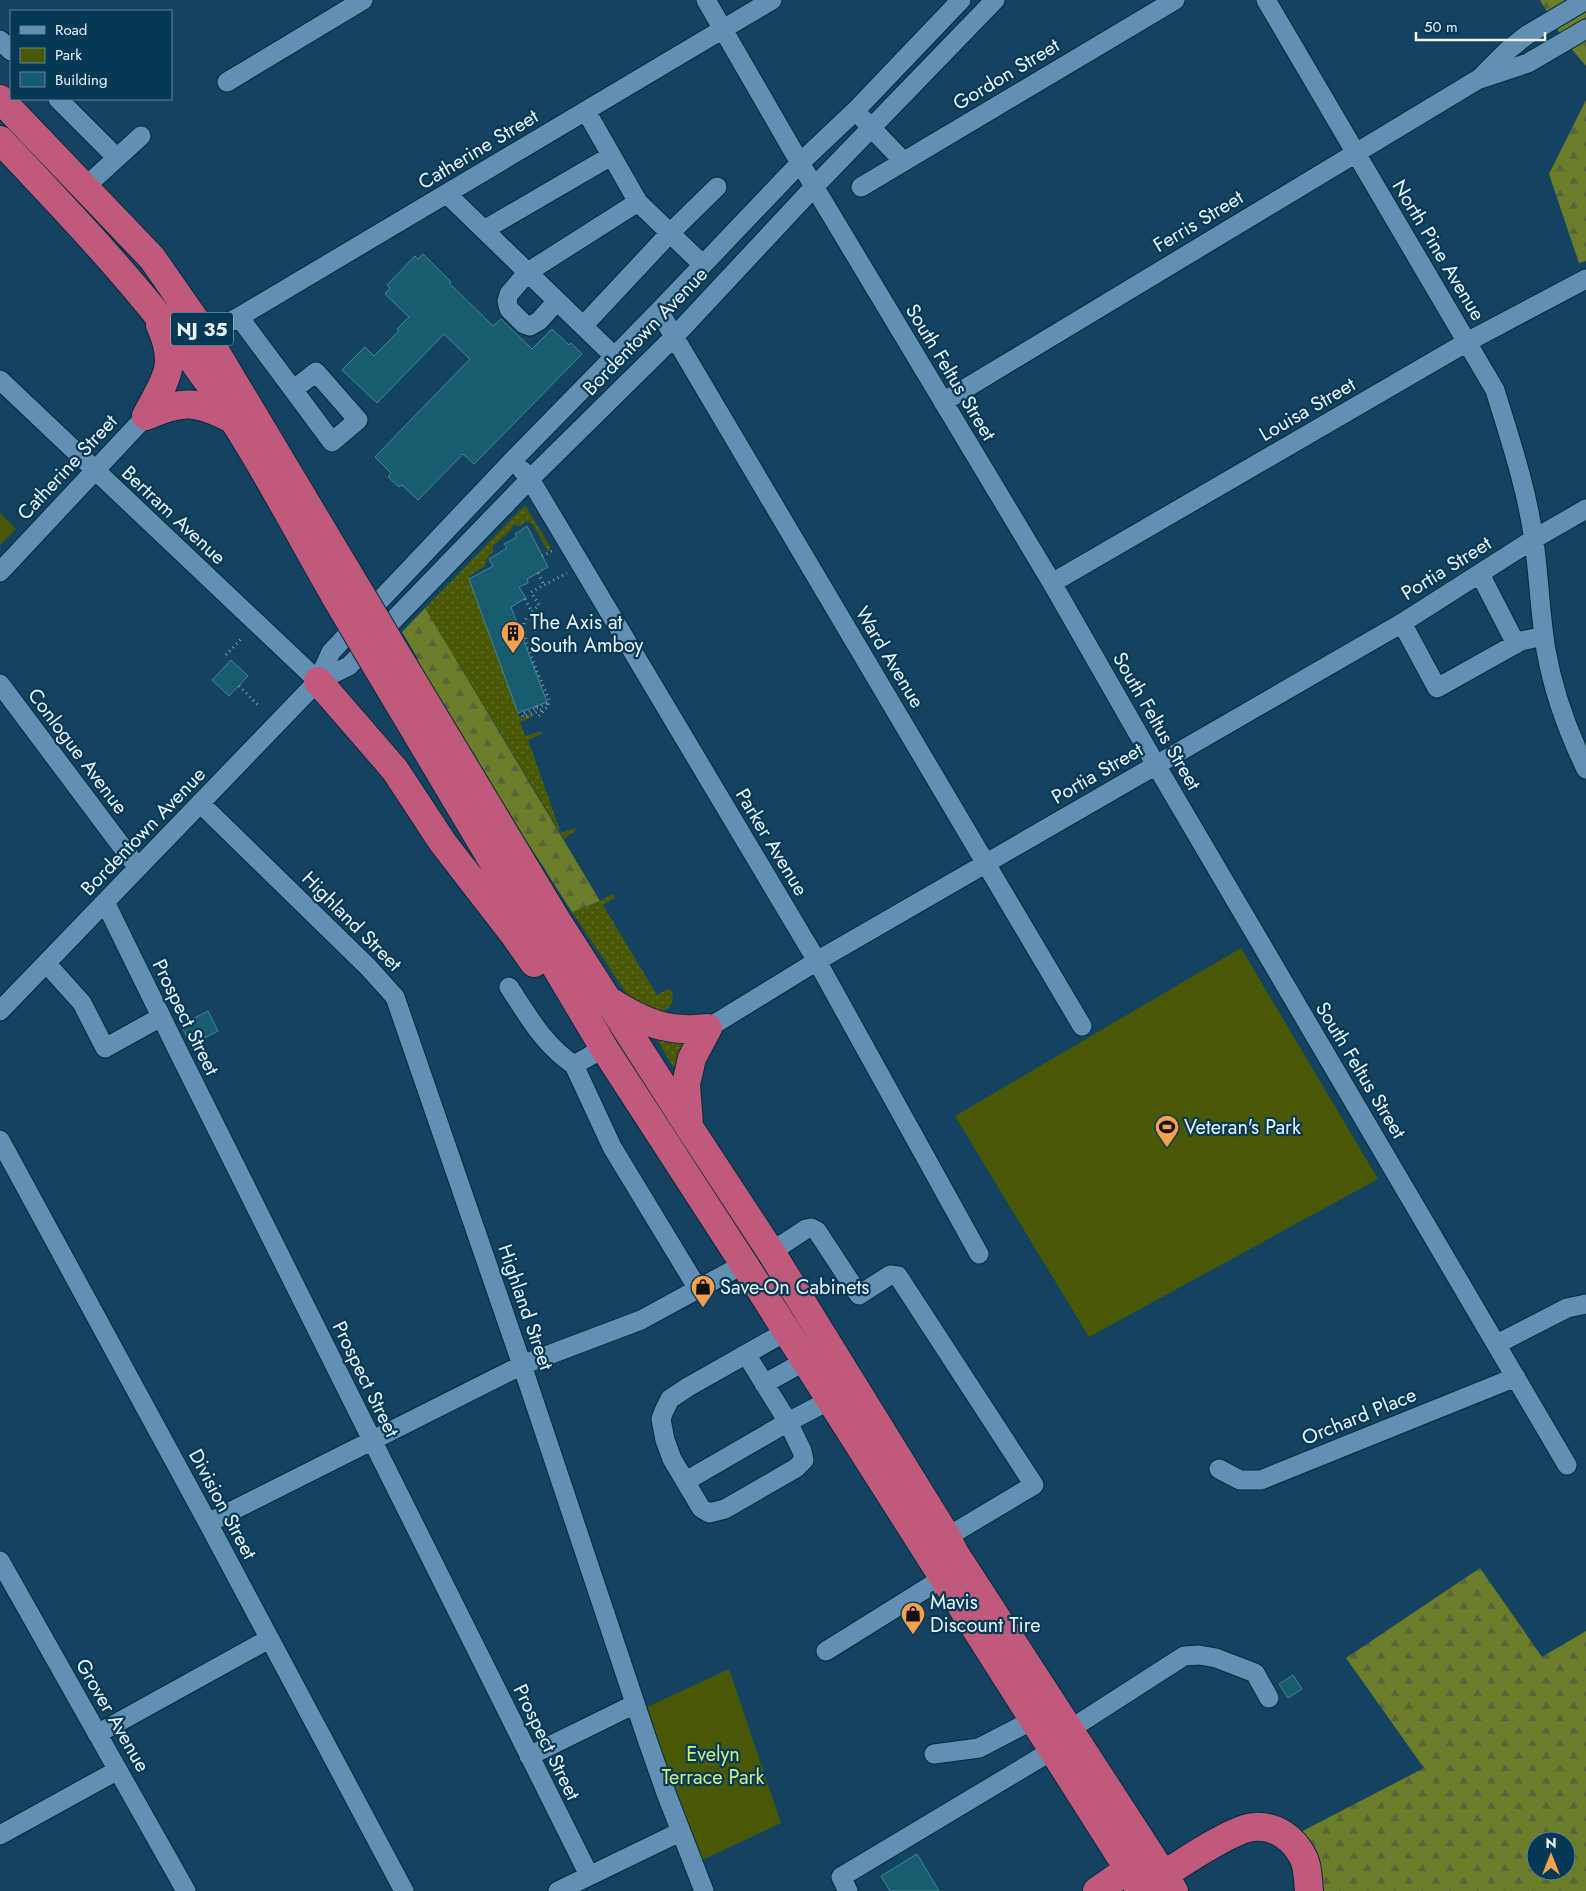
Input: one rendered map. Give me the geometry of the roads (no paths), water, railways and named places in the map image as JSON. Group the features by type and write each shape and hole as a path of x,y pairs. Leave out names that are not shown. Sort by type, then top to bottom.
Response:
{"highway":[{"name":"NJ 35","path":"0,99 152,258 205,334 347,594"},
{"name":"NJ 35","path":"0,140 152,308 200,370 234,420 771,1252 947,1537 1061,1740 1149,1879"},
{"path":"146,416 168,374 170,358 166,340 152,308"},
{"path":"146,416 163,408 180,405 198,405 210,408 234,420"},
{"name":"NJ 35","path":"386,658 604,1048 744,1264 1033,1720 1061,1740"},
{"path":"318,681 395,770 442,843 515,936 558,1000 604,1048"},
{"path":"609,1001 638,1018 662,1026 688,1030 708,1028"},
{"path":"689,1127 686,1084 692,1058 708,1028"},
{"path":"1097,1891 1149,1879 1237,1831 1254,1827 1270,1829 1285,1834 1294,1844 1304,1858 1309,1891"}],"street":[{"path":"227,82 363,0"},
{"name":"South Feltus Street","path":"706,0 800,163 1052,583 1567,1465"},
{"name":"Catherine Street","path":"205,334 239,317 772,0"},
{"name":"Bordentown Avenue","path":"2,1006 201,804 318,681 331,652 513,460 800,163 855,111 961,0"},
{"name":"Bordentown Avenue","path":"318,681 349,666 530,479 674,337 814,186 995,0"},
{"name":"Gordon Street","path":"861,186 1175,0"},
{"name":"North Pine Avenue","path":"1266,0 1495,390 1517,460 1534,539 1546,651 1568,727 1586,768"},
{"name":"Ferris Street","path":"1477,80 1507,51 1527,36 1586,0"},
{"name":"Ferris Street","path":"943,402 1477,80 1528,63 1586,29"},
{"path":"0,40 10,50"},
{"path":"59,100 117,158"},
{"path":"586,111 638,202 703,265"},
{"path":"855,111 903,161"},
{"path":"84,188 141,136"},
{"path":"484,230 611,156"},
{"path":"584,326 669,234 716,187"},
{"path":"447,194 614,356"},
{"path":"557,301 539,321 530,326 524,324 509,309 507,301 509,294 528,272 638,202"},
{"name":"Louisa Street","path":"1052,583 1467,342 1586,279"},
{"name":"Ward Avenue","path":"659,311 1082,1026"},
{"path":"239,317 294,390"},
{"name":"Bertram Avenue","path":"0,380 318,681"},
{"name":"Catherine Street","path":"0,572 146,416"},
{"name":"Parker Avenue","path":"513,460 530,479 816,961 979,1254"},
{"name":"Portia Street","path":"708,1028 816,961 1402,623 1534,539 1586,509"},
{"path":"424,554 436,575"},
{"path":"1480,574 1516,644"},
{"path":"1402,623 1437,688 1522,641 1544,636"},
{"name":"Conlogue Avenue","path":"0,684 138,868"},
{"name":"Highland Street","path":"201,804 368,967 395,997 522,1365 635,1704 680,1832 704,1891"},
{"name":"Prospect Street","path":"105,902 528,1756 589,1875"},
{"path":"46,963 82,1003 105,1048 161,1017"},
{"path":"509,987 543,1038 558,1054 574,1065 612,1147 698,1289"},
{"path":"574,1065 604,1048"},
{"name":"Division Street","path":"0,1140 208,1523 404,1891"},
{"path":"771,1252 806,1228 811,1228 817,1230 859,1295 890,1275 898,1276 1034,1485 947,1537"},
{"path":"208,1523 522,1365 641,1320 744,1264"},
{"path":"1496,1344 1567,1308 1586,1304"},
{"path":"746,1354 788,1422 802,1451 804,1460 796,1468 726,1509 709,1513 701,1508 672,1459 665,1440 661,1418 670,1399 746,1354 786,1331"},
{"path":"764,1384 805,1361"},
{"name":"Orchard Place","path":"1219,1469 1240,1480 1261,1480 1516,1377"},
{"path":"686,1481 830,1400"},
{"name":"Grover Avenue","path":"0,1561 186,1891"},
{"path":"826,1651 943,1578"},
{"path":"97,1734 269,1639"},
{"path":"848,1891 842,1877 1061,1740 1184,1656 1199,1655 1216,1658 1255,1673 1269,1698"},
{"path":"528,1756 635,1704"},
{"path":"934,1754 979,1748 1033,1720"},
{"path":"0,1835 118,1770"},
{"path":"558,1891 680,1832"}],"place":[{"name":"The Axis at South Amboy","path":"513,654"},
{"name":"Veteran's Park","path":"1167,1148"},
{"name":"Save-On Cabinets","path":"703,1308"},
{"name":"Mavis Discount Tire","path":"913,1635"}],"park label":[{"name":"Evelyn Terrace Park","path":"713,1766"}]}
